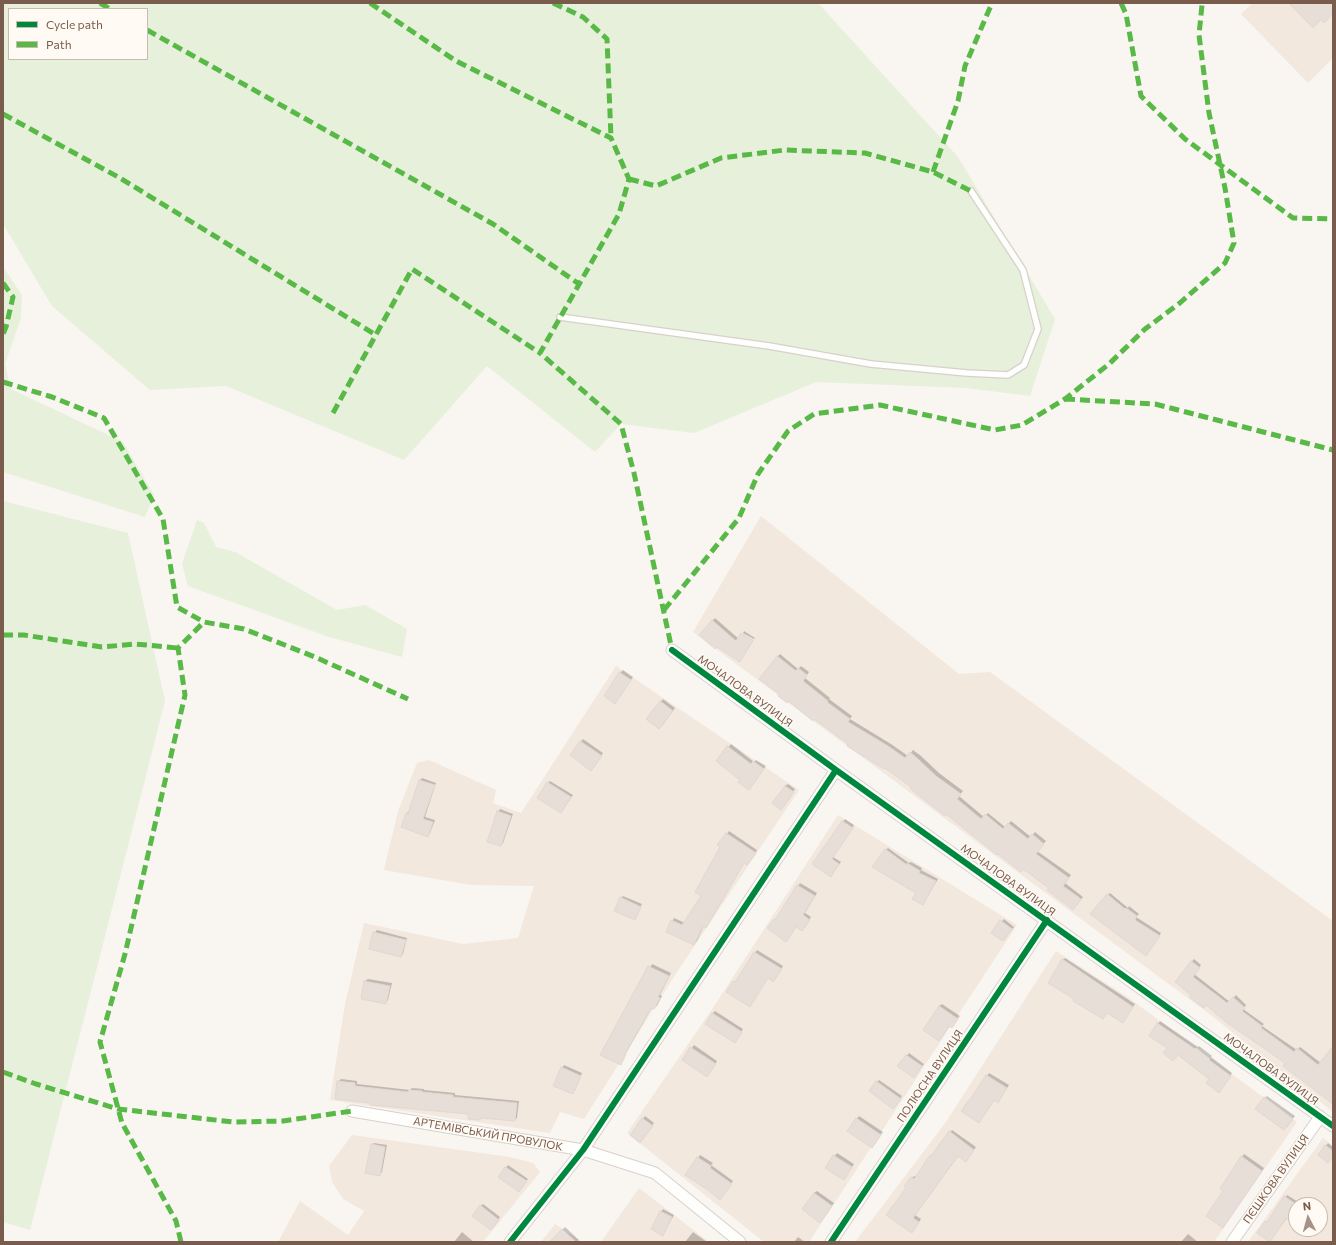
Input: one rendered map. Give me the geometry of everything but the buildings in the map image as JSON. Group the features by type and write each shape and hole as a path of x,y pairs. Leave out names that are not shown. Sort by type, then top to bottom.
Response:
{"street":[{"name":"МОЧАЛОВА ВУЛИЦЯ","path":"672,650 836,770 1333,1126"},
{"path":"510,1242 583,1150 836,770"},
{"name":"ПОЛЮСНА ВУЛИЦЯ","path":"831,1242 1047,920"},
{"name":"АРТЕМІВСЬКИЙ ПРОВУЛОК","path":"352,1111 583,1150 655,1173 740,1242"},
{"name":"ПЄШКОВА ВУЛИЦЯ","path":"1232,1242 1320,1117"}],"lane":[{"path":"560,317 762,345 871,364 967,373 1008,375 1024,365 1038,329 1022,270 971,191"}],"shaded area":[{"path":"1253,3 1333,3 1333,58 1308,83 1241,14"},
{"path":"761,516 959,674 990,672 1333,921 1333,1112 1212,1016 693,632"},
{"path":"616,666 799,790 677,972 584,1119 560,1112 550,1133 330,1100 345,1004 364,923 463,944 518,938 534,886 471,885 384,870 398,811 417,763 429,760 496,790 493,803 521,813"},
{"path":"838,815 1017,925 809,1242 764,1242 627,1133 713,1008"},
{"path":"1056,951 1126,996 1297,1122 1214,1242 855,1242 946,1122"},
{"path":"352,1135 510,1157 533,1163 540,1172 483,1242 278,1242 300,1201 348,1235 364,1211 343,1199 332,1182 329,1166"},
{"path":"1323,1138 1333,1146 1333,1242 1248,1242"},
{"path":"639,1188 709,1242 601,1242"},
{"path":"555,1224 582,1242 541,1242"}],"green space":[{"path":"3,3 818,3 958,157 1055,319 1030,396 966,388 816,382 694,433 621,424 595,452 487,366 404,460 226,386 150,390 52,306 3,224"},
{"path":"3,267 22,295 21,318 5,364 11,389 123,442 154,495 145,517 3,472"},
{"path":"3,501 128,533 165,701 30,1230 3,1222"},
{"path":"197,520 204,523 216,547 235,552 337,610 365,605 407,629 402,657 326,636 188,586 182,564"}],"marked path":[{"path":"100,3 108,8"},
{"path":"370,3 456,61 611,138 629,179 619,214 540,353 621,424 634,473 672,650"},
{"path":"553,3 583,17 607,39 611,138"},
{"path":"933,172 958,101 965,66 992,3"},
{"path":"1121,3 1126,14 1141,96 1185,139 1293,218 1333,219"},
{"path":"664,610 739,518 758,474 788,431 814,414 880,405 995,430 1022,425 1065,399 1109,364 1145,329 1181,302 1225,263 1234,243 1225,188 1209,113 1199,35 1202,5 1205,3"},
{"path":"148,31 493,224 579,284"},
{"path":"3,114 120,178 376,335"},
{"path":"629,179 656,186 721,158 785,150 865,153 933,172 971,191"},
{"path":"333,413 412,269 540,353"},
{"path":"3,283 13,297 3,334"},
{"path":"3,382 52,397 104,418 163,519 177,607 204,622 244,629 315,657 408,699"},
{"path":"1065,399 1155,404 1333,450"},
{"path":"181,1242 176,1221 122,1123 100,1042 125,954 185,695 178,648 204,622"},
{"path":"3,635 24,635 102,647 135,644 178,648"},
{"path":"3,1072 36,1084 118,1109 233,1122 283,1121 352,1111"}],"cycle path":[{"path":"672,650 836,770 1333,1126"},
{"path":"510,1242 583,1150 836,770"},
{"path":"831,1242 1047,920"}]}
